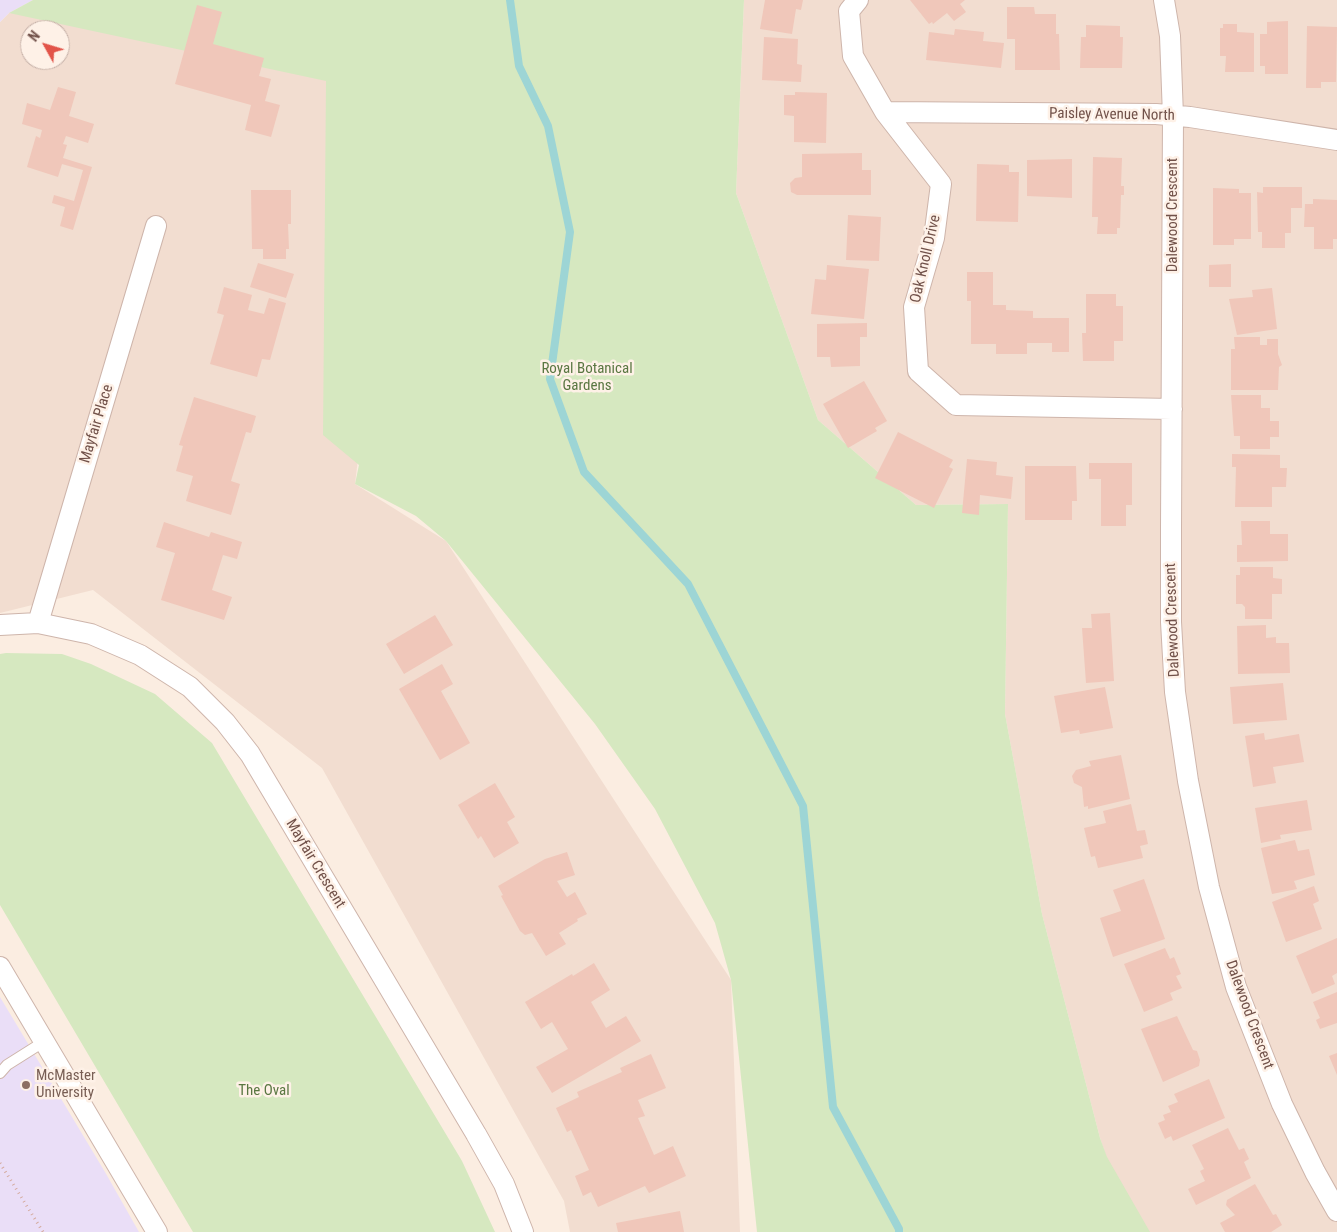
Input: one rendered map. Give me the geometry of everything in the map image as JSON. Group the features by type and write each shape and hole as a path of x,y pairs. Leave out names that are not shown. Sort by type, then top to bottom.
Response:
{"street":[{"name":"Oak Knoll Drive","path":"858,0 849,11 853,56 885,112 940,184 934,238 914,307 918,371 956,406 1172,409"},
{"name":"Dalewood Crescent","path":"1164,0 1170,36 1173,116 1171,622 1175,692 1188,781 1209,887 1236,987 1282,1104 1315,1172 1337,1211"},
{"name":"Paisley Avenue North","path":"885,112 1156,114 1190,117 1337,140"},
{"name":"Mayfair Place","path":"38,623 156,226"},
{"name":"Mayfair Crescent","path":"0,625 38,623 91,634 140,655 190,687 225,722 250,754 476,1134 504,1184 523,1232"},
{"path":"0,967 157,1232"}],"lane":[{"path":"0,1074 7,1065 45,1041"}],"path":[{"path":"0,1163 43,1232"}],"shaded area":[{"path":"0,0 33,0 9,13 0,22"},
{"path":"744,0 1337,0 1337,1232 1131,1232 1100,1138 1042,914 1005,714 1008,504 916,505 818,420 736,193"},
{"path":"9,13 410,22 355,484 446,541 731,980 740,1232 570,1232 564,1201 322,768 93,590 0,613 0,22"},
{"name":"McMaster University","path":"0,997 105,1172 139,1232 0,1232"}],"green space":[{"name":"Royal Botanical Gardens","path":"33,0 744,0 736,193 818,420 916,505 1008,504 1005,714 1042,914 1100,1138 1107,1157 1150,1232 757,1232 731,980 715,923 655,809 595,724 446,541 416,516 355,484 359,465 323,435 326,81 70,26 70,20 42,20 9,13"},
{"name":"The Oval","path":"0,654 62,654 91,664 155,694 212,743 462,1161 495,1232 193,1232 0,905"}],"building":[{"path":"765,0 803,0 801,10 796,9 792,34 760,29"},
{"path":"910,0 965,0 960,4 966,12 954,21 947,13 933,24 932,22 929,24"},
{"path":"197,5 222,12 213,44 264,58 259,76 271,79 265,101 280,105 271,137 245,130 251,105 175,84"},
{"path":"1007,7 1034,7 1035,14 1056,14 1056,34 1059,34 1060,70 1015,70 1015,39 1007,39"},
{"path":"1288,21 1288,74 1265,74 1265,66 1260,66 1260,34 1267,34 1267,22"},
{"path":"1223,24 1237,24 1237,32 1254,33 1254,72 1225,72 1226,56 1220,56 1220,28 1223,28"},
{"path":"1086,25 1120,26 1120,37 1123,37 1122,68 1080,68 1081,37 1086,37"},
{"path":"1307,26 1337,27 1336,82 1321,82 1321,88 1306,88"},
{"path":"955,29 984,32 983,41 1004,43 1001,68 926,60 929,32 954,35"},
{"path":"764,37 798,39 797,64 802,65 801,82 762,80"},
{"path":"58,87 76,92 69,116 94,124 88,143 66,136 63,144 67,145 63,158 92,167 73,230 60,226 65,207 52,203 54,195 74,201 83,170 62,164 58,177 27,167 36,136 40,138 42,130 22,124 27,103 50,110"},
{"path":"795,92 827,93 826,143 794,142 794,116 784,115 784,95 795,95"},
{"path":"862,153 862,170 871,170 871,195 797,195 791,192 790,183 795,178 802,177 802,154"},
{"path":"1093,157 1122,158 1121,186 1124,186 1124,195 1121,195 1120,228 1117,228 1117,234 1097,234 1098,217 1092,217"},
{"path":"1072,159 1072,198 1027,196 1027,160"},
{"path":"977,164 1009,165 1009,172 1019,172 1018,222 976,221"},
{"path":"1263,187 1302,187 1302,208 1291,208 1291,233 1285,233 1285,248 1262,248 1262,232 1258,232 1257,192 1263,193"},
{"path":"1213,188 1239,189 1239,193 1251,193 1251,239 1234,239 1234,245 1213,245"},
{"path":"251,190 291,190 291,224 288,224 289,249 286,249 286,259 263,259 263,249 252,249"},
{"path":"1313,199 1337,200 1337,239 1333,239 1333,249 1314,249 1314,227 1304,227 1305,204 1313,204"},
{"path":"848,215 881,217 879,261 846,260"},
{"path":"258,263 294,274 286,298 250,287"},
{"path":"1231,264 1231,287 1209,287 1209,265"},
{"path":"827,265 869,269 864,319 811,314 815,279 826,280"},
{"path":"967,272 993,272 993,305 1006,305 1006,310 1033,311 1033,318 1069,318 1069,352 1052,352 1052,343 1027,343 1027,354 996,354 996,344 971,344 971,301 967,301"},
{"path":"224,287 252,295 248,310 264,314 269,298 286,303 270,360 262,359 257,377 210,364 224,315 217,313"},
{"path":"1272,288 1277,329 1237,335 1229,299 1253,297 1252,290"},
{"path":"1086,294 1116,294 1116,306 1123,306 1123,341 1114,341 1114,361 1083,361 1082,333 1086,333"},
{"path":"867,323 867,337 860,337 860,366 831,367 830,357 817,357 817,324"},
{"path":"1234,337 1260,337 1260,345 1267,345 1267,339 1278,339 1278,354 1282,365 1279,367 1278,390 1231,390 1231,349 1235,349"},
{"path":"864,381 887,421 875,428 877,431 848,448 823,404"},
{"path":"1231,395 1261,395 1261,408 1270,408 1270,421 1279,421 1279,437 1270,437 1270,449 1240,449 1240,436 1234,436"},
{"path":"194,397 256,416 251,433 246,432 231,481 240,484 231,515 186,501 193,476 176,471 183,446 179,445"},
{"path":"898,432 953,460 949,467 953,469 934,508 875,478"},
{"path":"1232,454 1280,455 1280,468 1287,468 1286,487 1272,487 1272,507 1235,507 1236,467 1232,467"},
{"path":"967,459 997,462 996,475 1013,477 1011,499 980,495 979,515 962,513"},
{"path":"1089,463 1132,463 1132,505 1126,505 1126,526 1101,526 1101,479 1089,479"},
{"path":"1025,466 1076,466 1077,501 1072,501 1072,520 1025,520"},
{"path":"1241,521 1270,521 1270,534 1288,534 1288,561 1237,562 1237,545 1242,545"},
{"path":"164,522 209,537 211,532 242,542 237,559 223,555 212,590 232,597 224,620 161,600 175,553 156,547"},
{"path":"1240,567 1273,567 1273,578 1282,579 1282,594 1272,594 1272,619 1245,619 1245,607 1242,604 1236,604 1236,575 1240,575"},
{"path":"1110,613 1114,681 1086,683 1082,628 1092,628 1091,614"},
{"path":"435,615 453,645 404,674 386,644"},
{"path":"1266,625 1266,638 1276,637 1276,643 1289,643 1290,673 1238,674 1237,626"},
{"path":"442,664 453,684 441,691 470,743 440,760 399,689"},
{"path":"1283,683 1287,720 1233,724 1230,687"},
{"path":"1105,687 1113,728 1080,734 1079,730 1061,733 1054,696"},
{"path":"1264,733 1265,740 1299,734 1304,762 1273,767 1276,783 1253,787 1245,736"},
{"path":"1121,755 1130,799 1088,809 1088,806 1084,807 1082,787 1074,783 1072,776 1076,770 1091,766 1089,761"},
{"path":"495,783 515,817 507,822 519,843 494,858 481,836 478,839 458,805"},
{"path":"1307,800 1312,830 1280,835 1281,839 1261,843 1255,808"},
{"path":"1131,804 1137,831 1145,830 1148,844 1140,846 1143,858 1098,868 1095,856 1091,857 1084,828 1106,823 1103,811"},
{"path":"1295,840 1298,851 1309,849 1315,875 1294,881 1297,889 1272,894 1261,848"},
{"path":"567,852 575,875 557,881 567,897 575,892 587,914 559,933 566,944 546,956 532,933 525,935 520,931 501,896 503,895 498,886 545,859"},
{"path":"1144,879 1165,939 1113,957 1100,918 1121,911 1113,890"},
{"path":"1314,886 1319,901 1313,904 1322,929 1286,942 1272,902"},
{"path":"1337,938 1337,973 1332,976 1335,984 1312,994 1296,956"},
{"path":"1165,948 1170,959 1174,957 1181,974 1176,976 1182,988 1170,993 1173,1000 1144,1012 1124,964"},
{"path":"594,963 610,990 591,1002 606,1028 626,1016 641,1041 552,1093 536,1067 568,1049 552,1022 541,1029 525,1002"},
{"path":"1337,992 1337,1023 1320,1029 1316,1020 1320,1018 1313,1002"},
{"path":"1177,1016 1193,1050 1197,1051 1200,1060 1199,1066 1163,1082 1141,1029"},
{"path":"1337,1053 1337,1075 1329,1056"},
{"path":"651,1054 666,1088 638,1100 645,1116 638,1118 654,1155 673,1146 686,1176 649,1193 645,1186 598,1207 591,1192 583,1196 575,1176 589,1170 571,1130 567,1132 556,1108 579,1097 577,1092 622,1072 620,1068"},
{"path":"1209,1079 1225,1118 1173,1141 1171,1136 1165,1139 1158,1123 1165,1120 1163,1115 1171,1112 1168,1106 1178,1102 1174,1094"},
{"path":"1228,1128 1239,1150 1244,1148 1249,1159 1244,1162 1251,1178 1196,1205 1188,1189 1205,1181 1200,1171 1204,1169 1192,1145"},
{"path":"1255,1184 1273,1215 1276,1214 1282,1225 1271,1232 1225,1232 1220,1223 1235,1215 1226,1205 1227,1200"},
{"path":"680,1211 684,1232 618,1232 616,1223"}],"waterway":[{"path":"510,0 519,66 548,126 570,232 550,379 584,472 688,584 803,806 833,1107 899,1232"}],"place":[{"name":"McMaster University","path":"26,1085"}]}
